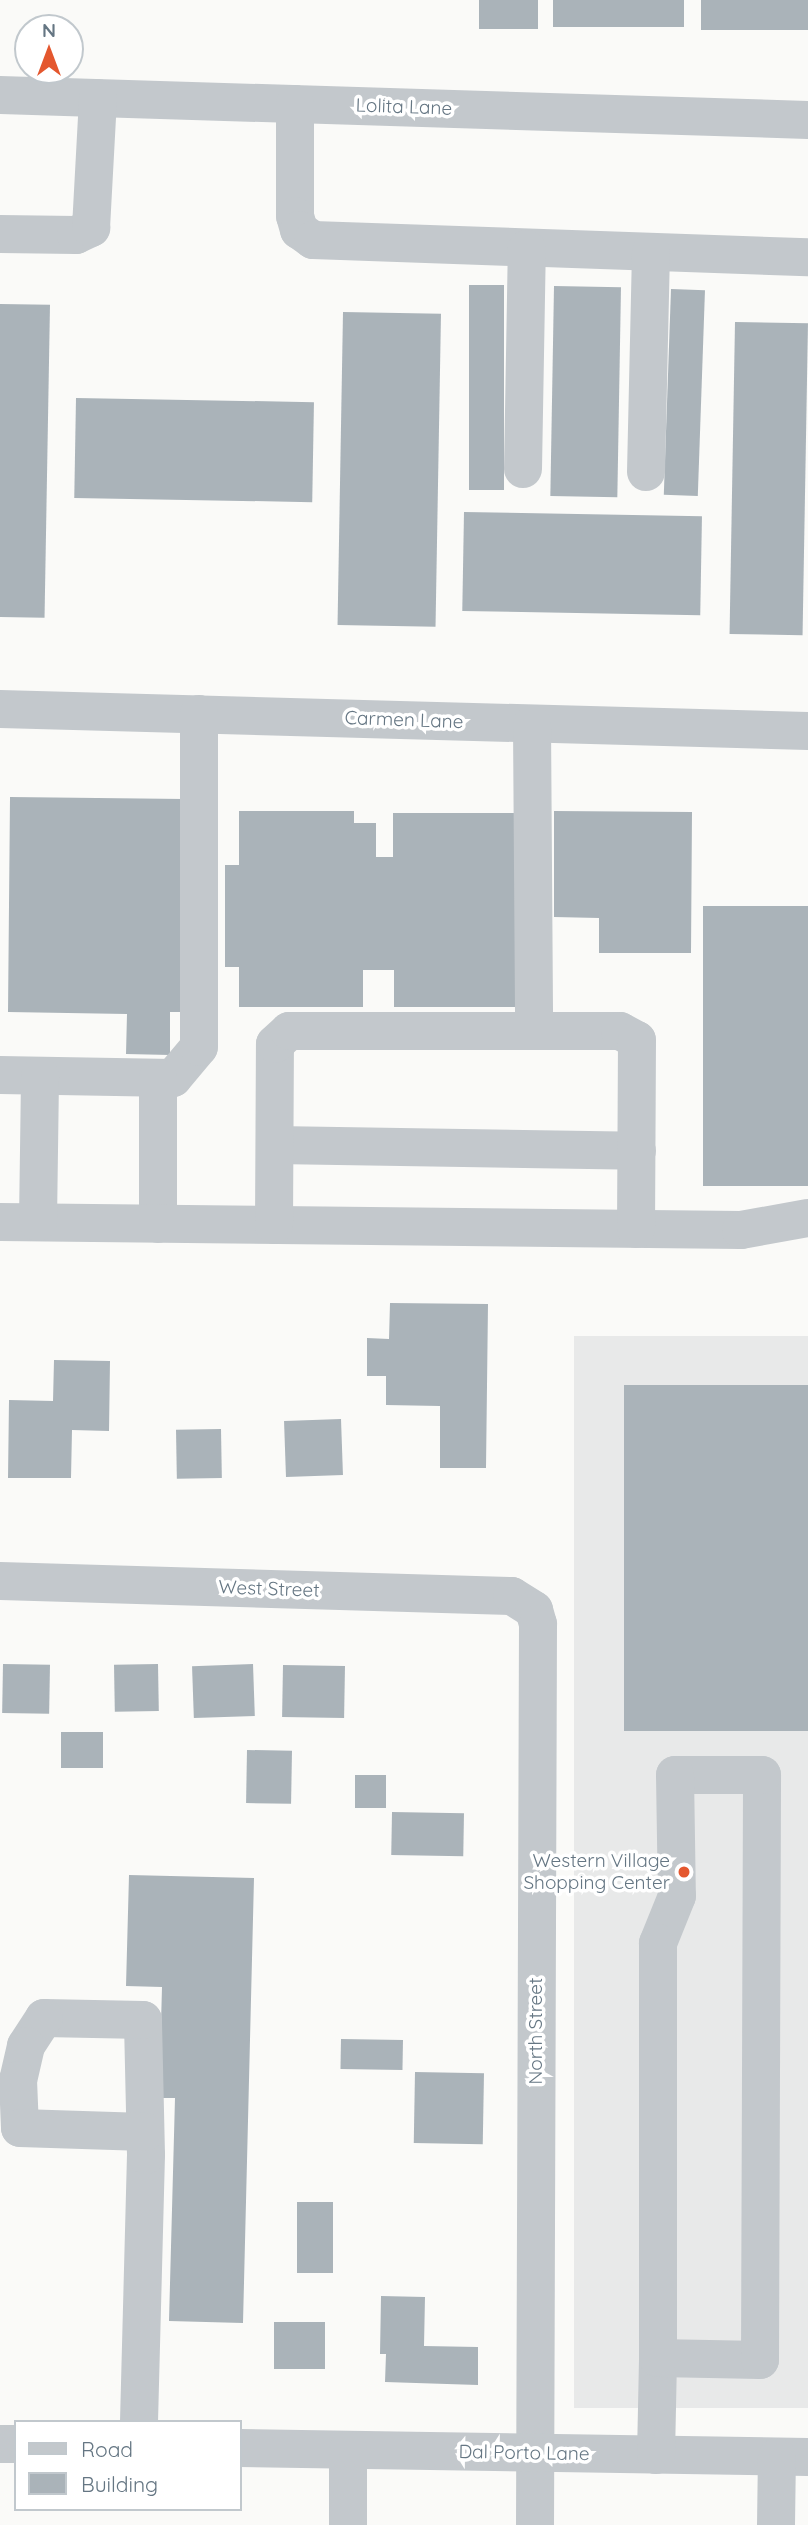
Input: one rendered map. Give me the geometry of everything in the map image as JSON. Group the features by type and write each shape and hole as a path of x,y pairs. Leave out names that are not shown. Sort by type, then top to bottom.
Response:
{"street":[{"name":"Lolita Lane","path":"0,95 808,120"},
{"path":"0,234 76,235 92,228 98,98"},
{"path":"295,104 295,216 299,230 313,240 808,257"},
{"path":"523,469 527,248"},
{"path":"646,472 651,252"},
{"name":"Carmen Lane","path":"0,709 808,731"},
{"path":"0,1075 173,1078 199,1046 199,714"},
{"path":"532,724 534,1031"},
{"path":"274,1225 275,1044 289,1031 620,1031 637,1040 636,1229"},
{"path":"38,1222 40,1076"},
{"path":"158,1078 158,1223"},
{"path":"275,1146 637,1151"},
{"path":"0,1222 741,1230 808,1218"},
{"name":"West Street","path":"0,1581 512,1597 534,1610"},
{"name":"North Street","path":"534,1610 538,1637 535,2525"},
{"path":"656,2455 658,1943 677,1896 675,1775 762,1775 760,2360 658,2358"},
{"path":"139,2420 145,2132"},
{"name":"Dal Porto Lane","path":"242,2448 793,2457"},
{"path":"348,2450 348,2525"},
{"path":"776,2525 793,2457"}],"shaded area":[{"name":"Western Village Shopping Center","path":"574,1336 808,1336 808,2408 574,2408"}],"building":[{"path":"479,0 538,0 538,29 479,29"},
{"path":"553,0 684,0 684,27 553,27"},
{"path":"701,0 808,0 808,30 701,30"},
{"path":"469,285 504,285 504,490 469,490"},
{"path":"554,286 621,287 617,497 550,496"},
{"path":"671,289 705,290 698,496 664,495"},
{"path":"0,304 50,305 45,618 0,617"},
{"path":"343,312 441,314 436,627 338,625"},
{"path":"735,322 808,323 803,635 730,634"},
{"path":"76,398 314,402 312,502 74,498"},
{"path":"464,512 702,516 700,615 462,611"},
{"path":"10,797 184,799 181,1012 170,1012 170,1055 126,1054 127,1014 8,1012"},
{"path":"239,811 354,811 354,823 376,823 376,857 393,857 393,813 519,813 519,1007 394,1007 394,970 363,970 363,1007 239,1007 239,967 225,967 225,865 239,865"},
{"path":"554,811 692,812 691,953 599,953 599,918 554,917"},
{"path":"703,906 808,906 808,1186 703,1186"},
{"path":"390,1303 488,1304 486,1468 440,1468 440,1406 386,1405 386,1376 367,1376 367,1338 389,1339"},
{"path":"54,1360 110,1361 109,1431 72,1430 71,1478 8,1478 9,1400 53,1401"},
{"path":"624,1385 808,1385 808,1731 624,1731"},
{"path":"341,1419 343,1475 286,1477 284,1421"},
{"path":"221,1429 222,1478 177,1479 176,1430"},
{"path":"3,1664 50,1665 49,1714 2,1713"},
{"path":"158,1664 159,1711 115,1712 114,1665"},
{"path":"253,1664 255,1716 194,1718 192,1666"},
{"path":"283,1665 345,1666 344,1718 282,1717"},
{"path":"61,1732 103,1732 103,1768 61,1768"},
{"path":"247,1750 292,1751 291,1804 246,1803"},
{"path":"355,1775 386,1775 386,1808 355,1808"},
{"path":"392,1812 464,1813 463,1856 391,1855"},
{"path":"129,1875 254,1878 243,2323 169,2321 175,2098 159,2098 162,1987 126,1986"},
{"path":"341,2039 403,2040 402,2070 340,2069"},
{"path":"415,2072 484,2073 483,2144 414,2143"},
{"path":"297,2202 333,2202 333,2273 297,2273"},
{"path":"381,2296 425,2297 424,2346 478,2347 478,2385 385,2382 386,2354 380,2354"},
{"path":"274,2322 325,2322 325,2369 274,2369"}],"place":[{"name":"Western Village Shopping Center","path":"684,1872"}]}
